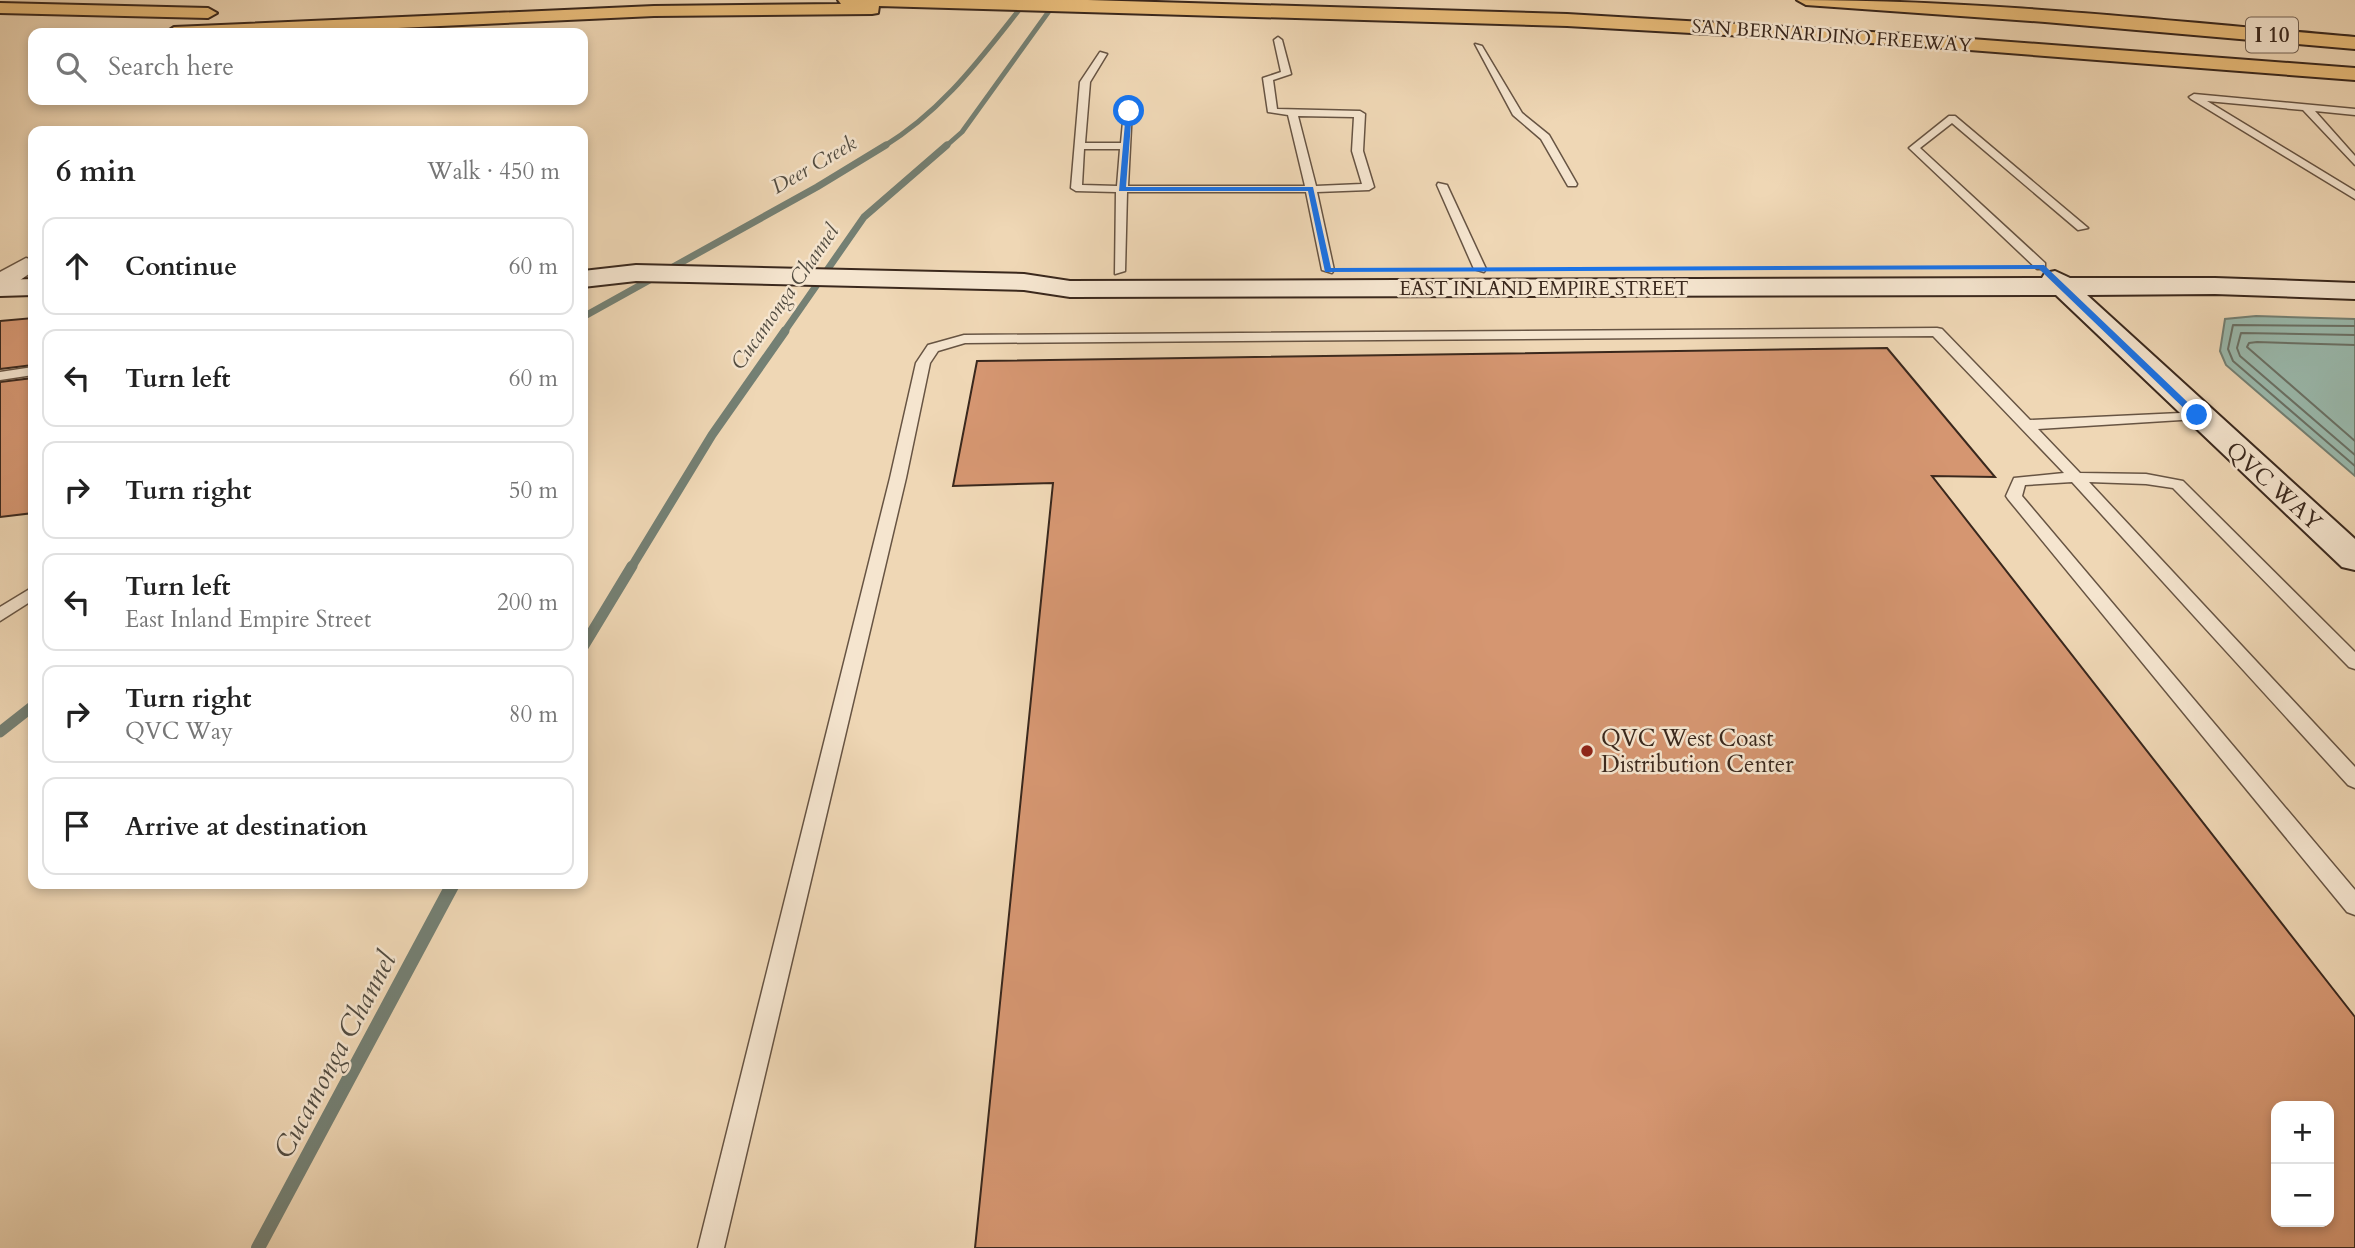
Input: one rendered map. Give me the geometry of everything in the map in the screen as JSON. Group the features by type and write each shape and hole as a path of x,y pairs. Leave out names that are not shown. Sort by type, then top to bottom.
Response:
{"highway":[{"name":"SAN BERNARDINO FREEWAY","path":"847,0 1444,15 1672,26 1950,43 2355,75"},
{"path":"1215,0 1740,20 2355,64"},
{"path":"283,28 654,11 897,9 1004,4"},
{"name":"SAN BERNARDINO FREEWAY","path":"1798,4 2189,28 2355,43"},
{"path":"1798,4 2355,51"},
{"path":"0,8 179,14 351,6"},
{"path":"2189,28 2355,35"}],"main road":[{"path":"588,265 636,273"},
{"path":"2052,277 2238,267 2355,272"},
{"name":"EAST INLAND EMPIRE STREET","path":"1024,282 1069,274 1119,271 1480,269 2052,277"},
{"path":"0,285 23,270"},
{"name":"EAST INLAND EMPIRE STREET","path":"636,273 1024,282 1097,289 2052,277"},
{"path":"588,278 636,273"},
{"path":"2052,277 2355,291"},
{"name":"QVC WAY","path":"2052,277 2197,415 2355,559"}],"lane":[{"path":"1103,54 1085,82 1076,188 1369,187 1358,161 1354,134 1360,114 1293,115 1273,112 1268,78 1286,74 1278,40"},
{"path":"1478,46 1518,115 1545,137 1572,184"},
{"path":"2355,112 2194,97 2355,196"},
{"path":"2306,107 2355,162"},
{"path":"1119,271 1122,189 1129,111"},
{"path":"1293,115 1328,270"},
{"path":"2052,277 1914,148 1952,118 2082,228"},
{"path":"1080,146 1126,146"},
{"path":"1442,186 1480,269"},
{"path":"711,1248 898,478 923,363 933,348 964,339 1937,332 2076,477 2355,780"},
{"path":"0,376 28,372"},
{"path":"2025,425 2197,415"},
{"path":"2355,663 2178,484 2146,479 2076,477 2019,481 2014,496 2355,906"},
{"path":"0,615 28,595"}],"water":[{"path":"2256,316 2355,319 2355,476 2226,365 2220,351 2225,319"}],"building":[{"path":"28,318 28,366 0,369 0,321"},
{"name":"QVC West Coast Distribution Center","path":"1887,348 1995,477 1932,476 2355,1017 2355,1248 975,1248 1053,483 953,486 977,361"},
{"path":"28,379 28,514 0,517 0,382"}],"waterway":[{"name":"Deer Creek","path":"885,145 944,99 1027,0"},
{"name":"Cucamonga Channel","path":"945,147 962,132 1057,0"},
{"name":"Deer Creek","path":"588,314 817,187 885,145"},
{"name":"Cucamonga Channel","path":"784,332 864,217 947,145"},
{"name":"Cucamonga Channel","path":"631,568 712,435 785,331"},
{"name":"Cucamonga Channel","path":"588,639 632,566"},
{"name":"Deer Creek","path":"0,732 28,710"},
{"name":"Cucamonga Channel","path":"258,1248 450,889"}],"place":[{"name":"QVC West Coast Distribution Center","path":"1587,751"}],"route":[{"path":"1129,111 1122,189 1311,189 1328,270 2041,266 2197,415"}]}
